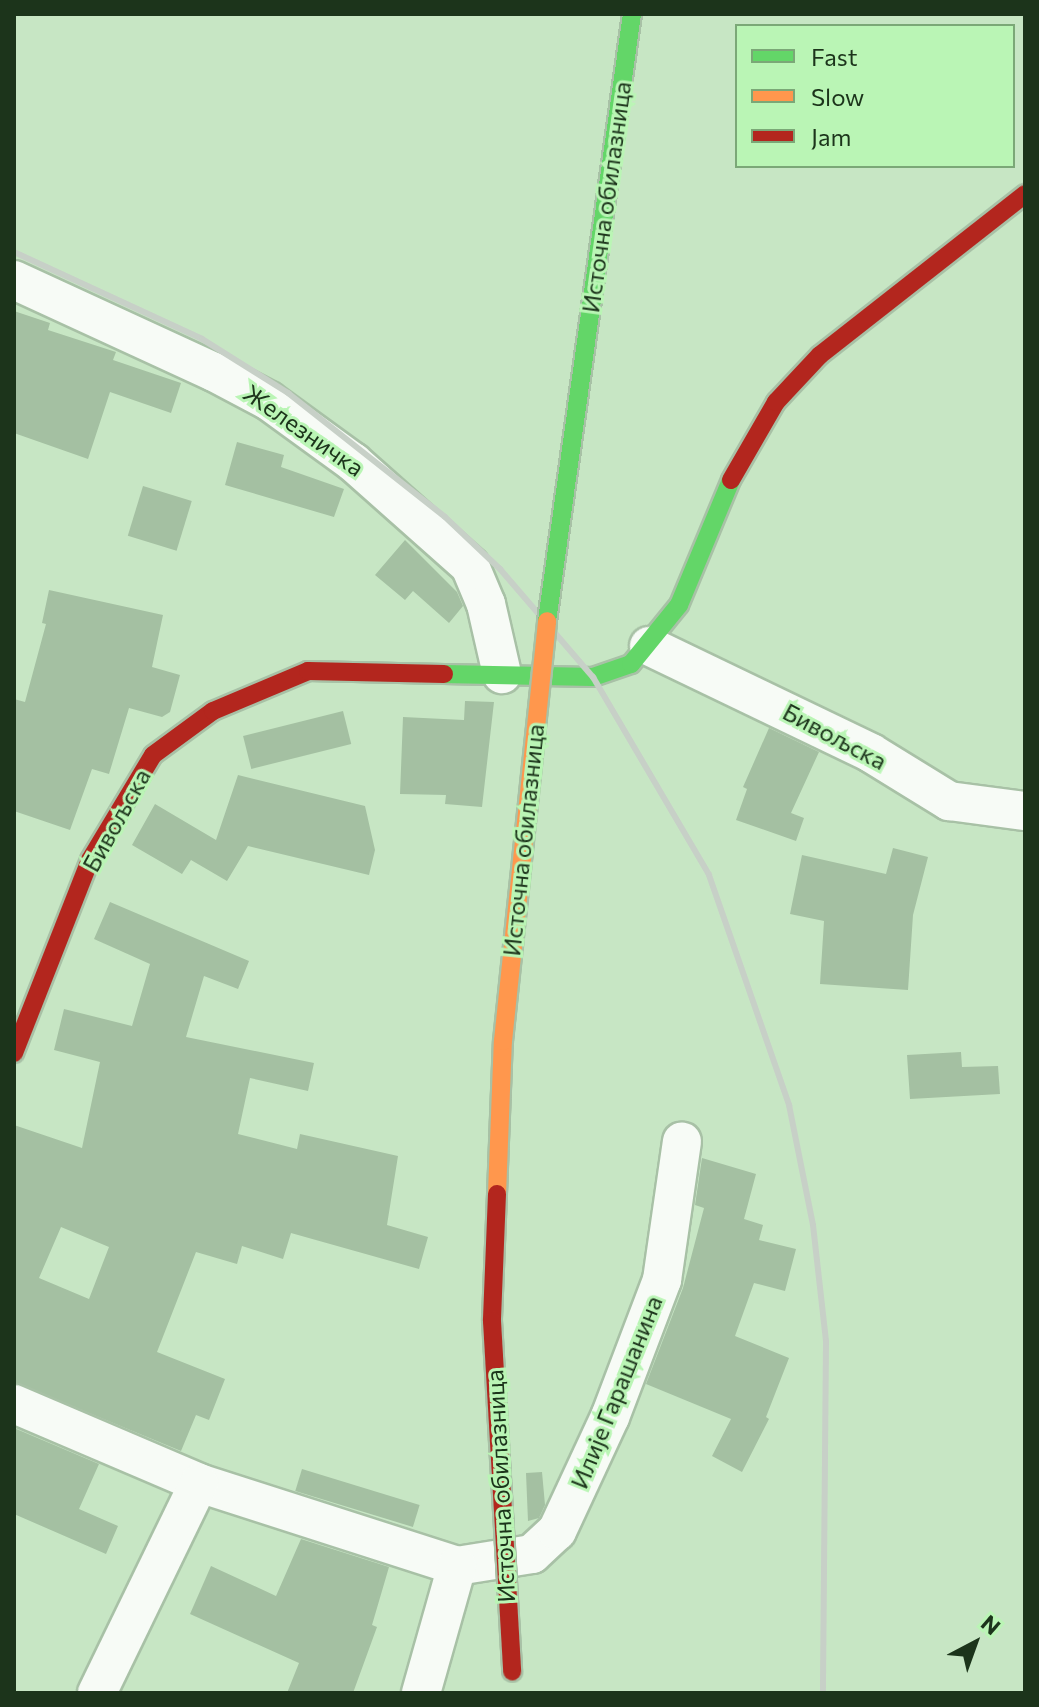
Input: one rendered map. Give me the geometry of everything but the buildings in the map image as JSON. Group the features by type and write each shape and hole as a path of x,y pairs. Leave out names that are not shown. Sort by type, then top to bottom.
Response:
{"main road":[{"name":"Источна обилазница","path":"512,1671 492,1336 503,1041 538,697 632,14"},
{"name":"Бивољска","path":"14,1053 90,860 153,755 213,711 308,671 610,675 631,664 649,646 679,605 737,467 776,402 820,355 1025,194"}],"street":[{"name":"Железничка","path":"14,280 269,401 353,462 470,566 486,604 502,674"},
{"name":"Бивољска","path":"649,646 871,753 949,801 1025,811"},
{"name":"Илије Гарашанина","path":"14,1404 199,1483 457,1566 532,1554 557,1531 610,1417 662,1280 682,1141"},
{"path":"97,1693 199,1483"},
{"path":"421,1693 457,1566"}],"railway":[{"path":"14,252 202,339 288,393 445,517 500,569 593,677 709,875 789,1105 813,1225 826,1341 823,1693"}],"traffic: fast":[{"path":"547,621 632,14"},
{"path":"444,674 593,677 631,664 679,605 731,480"}],"traffic: jam":[{"path":"731,480 776,402 820,355 1025,194"},
{"path":"14,1053 90,860 153,755 213,711 308,671 444,674"},
{"path":"497,1194 492,1321 512,1671"}],"traffic: slow":[{"path":"497,1194 503,1041 547,621"}]}
